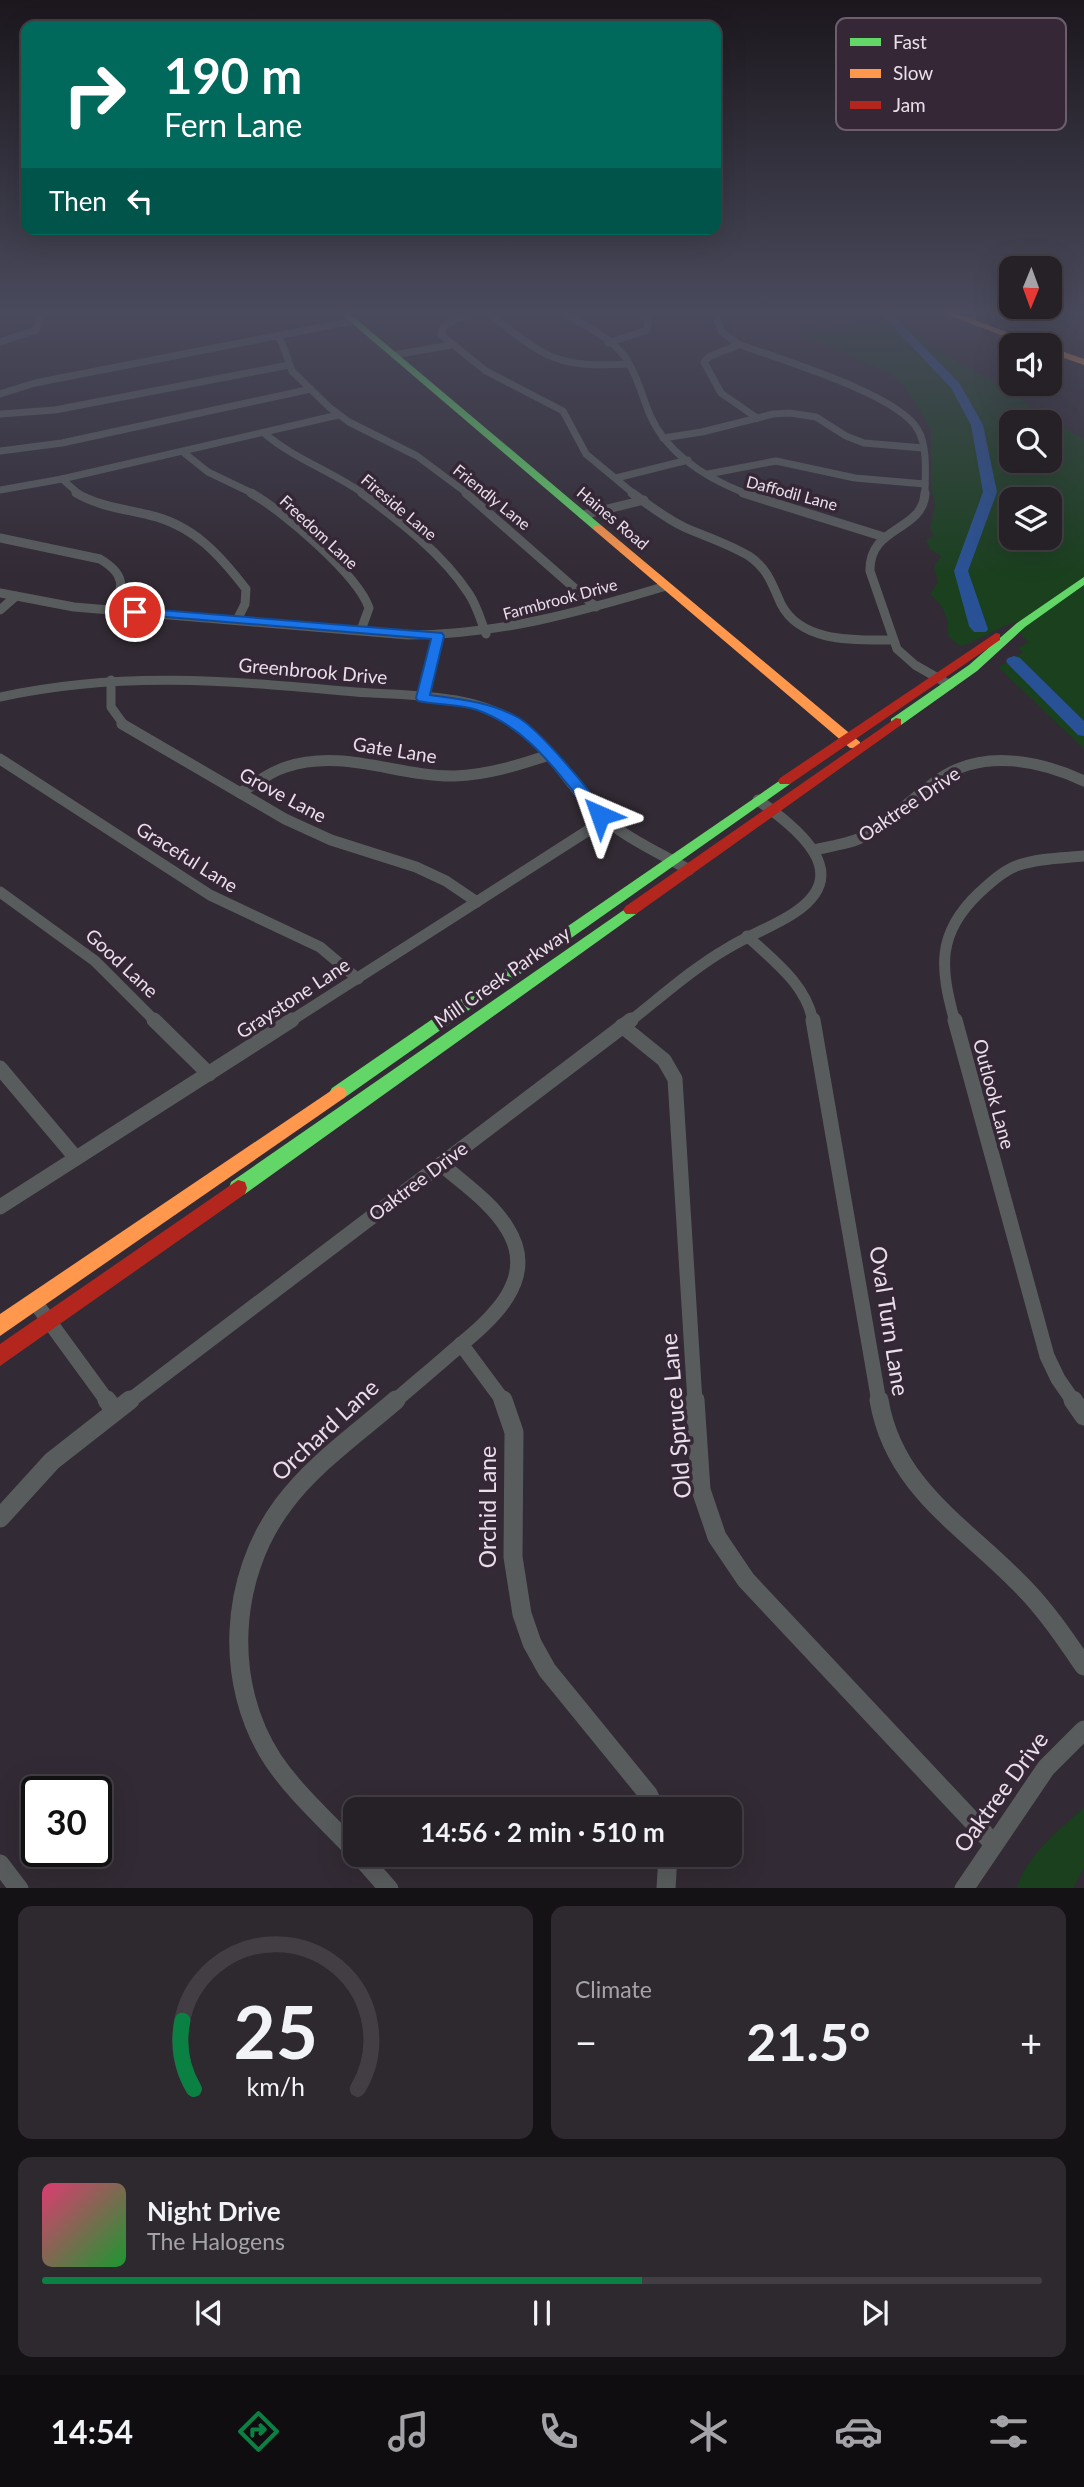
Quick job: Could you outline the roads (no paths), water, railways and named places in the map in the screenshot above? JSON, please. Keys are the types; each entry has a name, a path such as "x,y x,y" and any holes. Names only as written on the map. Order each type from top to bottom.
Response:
{"main road":[{"name":"Haines Road","path":"448,401 853,743"},
{"name":"Mill Creek Parkway","path":"0,1326 758,800 950,685 1021,625 1084,580"},
{"name":"Mill Creek Parkway","path":"0,1356 773,811 935,676 1003,633 1021,625"}],"street":[{"path":"0,414 55,410 101,401"},
{"path":"0,451 42,446 253,401"},
{"name":"Friendly Lane","path":"323,401 338,415 414,454 460,488 544,558 596,607"},
{"path":"543,401 563,411 570,418 585,453 644,500 678,524 743,553 760,564 772,577 786,612 800,624 832,637 892,640"},
{"name":"Daffodil Lane","path":"646,401 663,438 688,460 729,489 747,497 835,519 884,537"},
{"path":"730,401 757,418"},
{"path":"882,401 916,425 923,448 924,503 919,512 873,548 868,561 892,640 904,657 950,685"},
{"path":"663,438 702,432 779,413 805,414 825,421 855,440 923,448"},
{"path":"0,490 62,479 338,415"},
{"name":"Fireside Lane","path":"264,433 283,449 314,463 353,486 425,547 468,594 486,634"},
{"name":"Freedom Lane","path":"183,452 200,468 267,502 326,555 368,603 368,615 361,631"},
{"path":"616,478 688,460"},
{"path":"708,474 776,461 855,478 925,484"},
{"path":"62,479 70,489 84,498 166,519 198,537 246,589 245,604 237,620"},
{"path":"583,515 644,500"},
{"path":"0,538 106,561 122,582 121,594 110,610"},
{"name":"Farmbrook Drive","path":"0,593 60,606 438,636 486,634 533,625 666,586"},
{"path":"0,610 16,596"},
{"path":"422,698 438,636"},
{"name":"Greenbrook Drive","path":"0,697 55,685 111,680 200,679 477,705 499,713 526,729 582,797 606,820 689,870"},
{"name":"Grove Lane","path":"111,680 110,707 118,721 315,834 424,870 477,902"},
{"name":"Gate Lane","path":"240,793 286,766 320,760 345,760 454,776 510,767 549,755"},
{"name":"Graceful Lane","path":"0,760 210,895 320,947 358,979"},
{"name":"Oaktree Drive","path":"0,1518 45,1468 115,1411 724,950 807,904 819,883 821,872 814,850 864,837 941,778 953,770 973,763 1019,761 1048,766 1084,781"},
{"path":"758,800 801,833 814,850"},
{"name":"Graystone Lane","path":"0,1207 606,820"},
{"name":"Outlook Lane","path":"1084,856 1027,863 996,879 963,908 950,927 944,941 942,962 946,989 1047,1356 1058,1379 1084,1416"},
{"name":"Good Lane","path":"0,892 95,961 209,1074"},
{"name":"Oval Turn Lane","path":"747,936 789,975 811,1010 883,1424 896,1456 925,1496 1025,1590 1055,1624 1084,1666"},
{"name":"Old Spruce Lane","path":"622,1026 664,1060 675,1079 701,1490 717,1537 746,1580 993,1843"},
{"path":"0,1068 76,1158"},
{"name":"Orchard Lane","path":"343,1838 285,1774 266,1748 252,1719 238,1656 240,1608 252,1562 265,1534 299,1485 495,1316 505,1303 515,1278 516,1247 504,1220 441,1164"},
{"path":"35,1302 115,1411"},
{"name":"Orchid Lane","path":"461,1345 502,1396 514,1432 513,1557 522,1614 532,1643 547,1670 650,1797"},
{"name":"Oaktree Drive","path":"964,1888 1046,1768 1084,1730"},
{"path":"0,1864 19,1888"},
{"path":"370,1867 389,1888"},
{"path":"666,1888 667,1867"}],"waterway":[{"path":"964,401 977,425 990,492 961,571 980,629"},
{"path":"1014,661 1084,731"}]}
